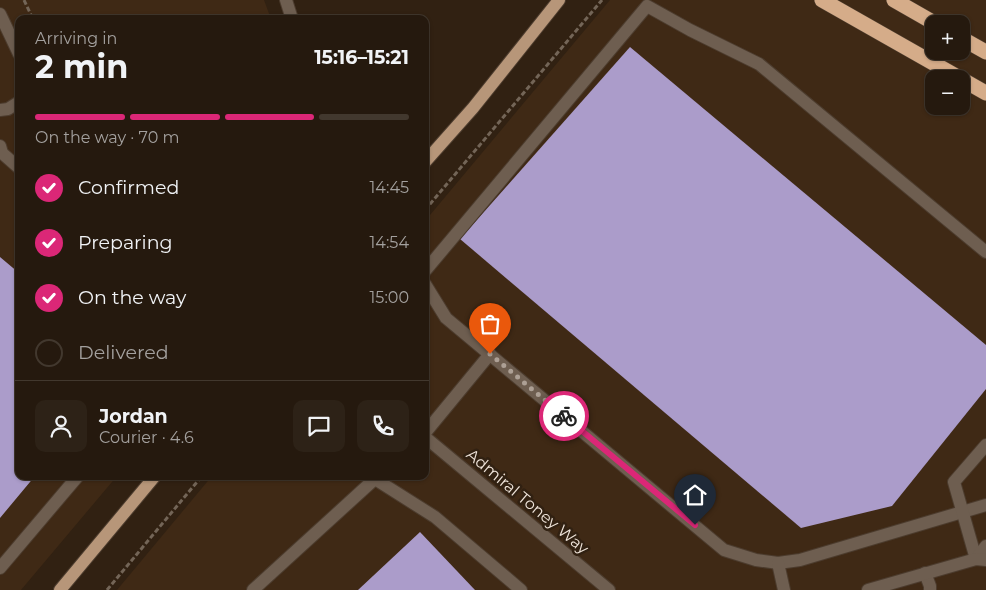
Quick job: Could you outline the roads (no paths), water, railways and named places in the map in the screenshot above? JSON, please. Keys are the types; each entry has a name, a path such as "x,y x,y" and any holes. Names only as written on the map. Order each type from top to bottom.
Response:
{"highway":[{"path":"822,0 986,93"},
{"path":"894,0 925,18"},
{"path":"970,41 986,50"}],"main road":[{"path":"429,157 472,108 558,0"},
{"path":"830,0 986,88"},
{"path":"901,0 927,15"},
{"path":"60,590 152,480"}],"street":[{"path":"286,0 291,15"},
{"path":"429,267 647,6 690,30 759,64 986,252"},
{"path":"0,14 15,46"},
{"path":"0,110 8,110 15,105"},
{"path":"0,146 2,153 15,164"},
{"path":"429,290 446,318 724,550 756,560 778,563 800,560 986,505"},
{"path":"429,428 490,354"},
{"name":"Admiral Toney Way","path":"429,440 609,590"},
{"path":"981,560 954,482 986,445"},
{"path":"0,568 75,480"},
{"path":"253,590 373,480"},
{"path":"380,480 434,517 521,590"},
{"path":"981,560 986,546"},
{"path":"868,590 925,573 981,560"},
{"path":"778,563 784,590"},
{"path":"925,573 930,590"}]}
